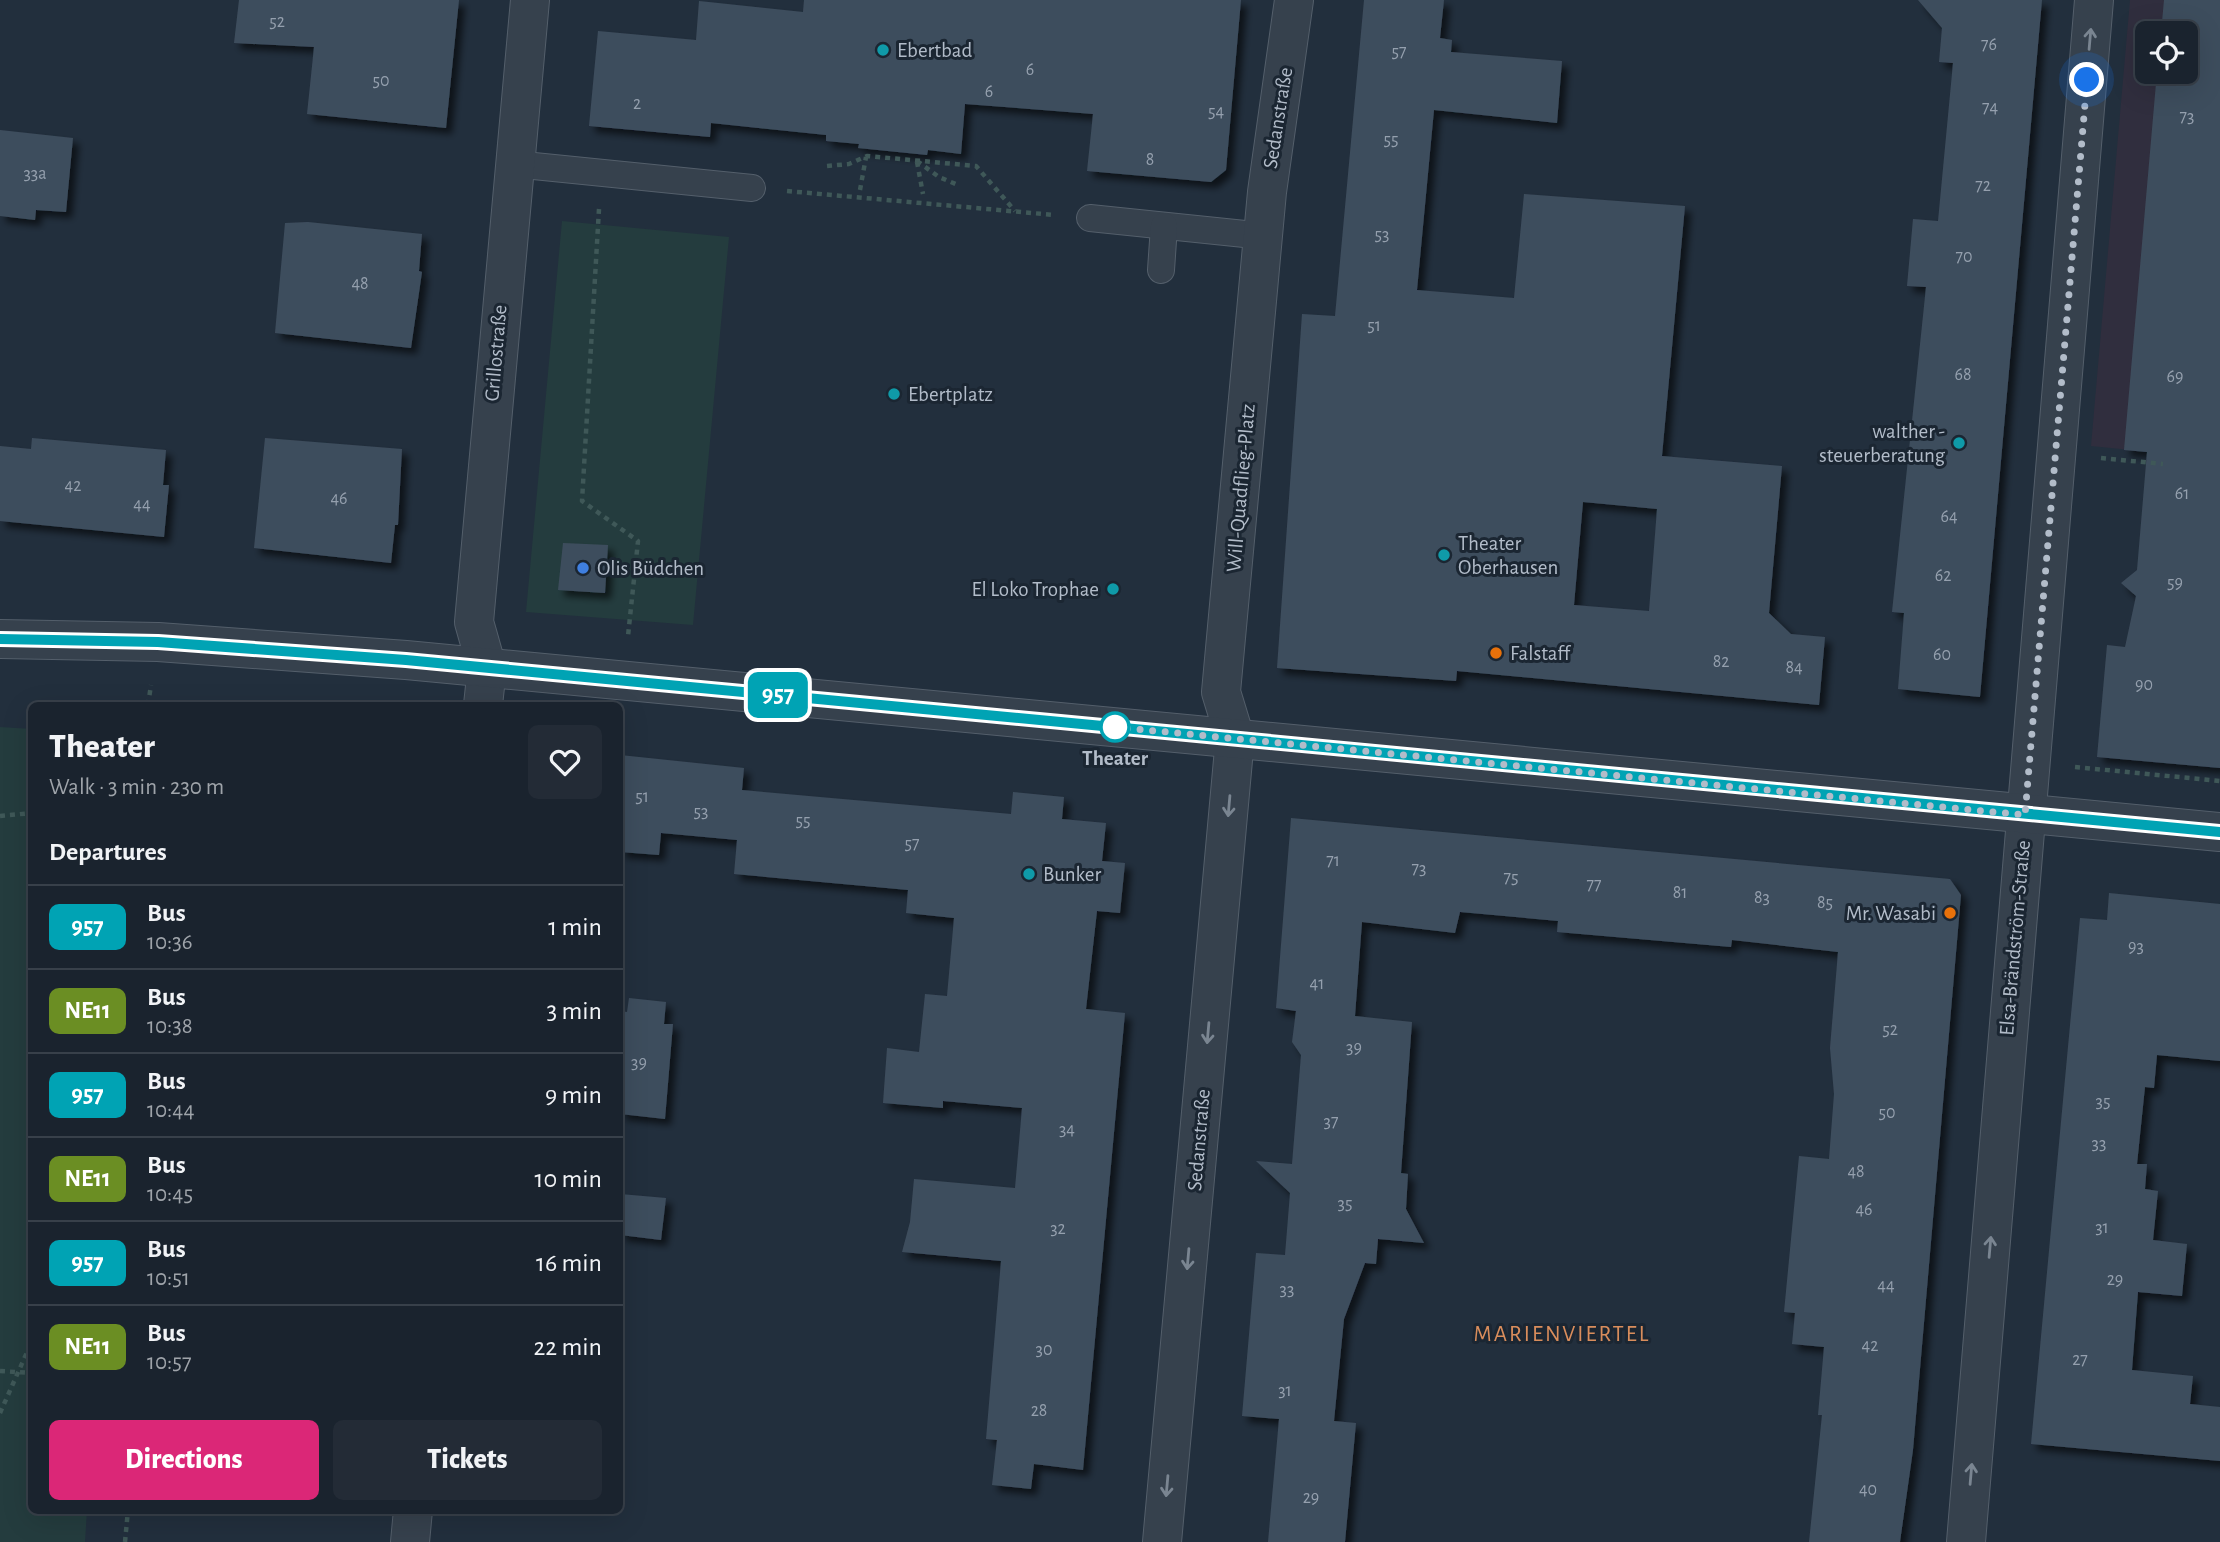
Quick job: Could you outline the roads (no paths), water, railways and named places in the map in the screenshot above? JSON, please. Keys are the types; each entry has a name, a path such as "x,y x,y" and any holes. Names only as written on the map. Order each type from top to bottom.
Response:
{"street":[{"name":"Grillostraße","path":"483,702 487,668 474,622 530,0"},
{"name":"Sedanstraße","path":"1264,236 1294,0"},
{"name":"Elsa-Brändström-Straße","path":"1966,1542 2054,455 2094,0"},
{"name":"Will-Quadflieg-Platz","path":"1235,738 1221,692 1264,236"},
{"path":"0,639 268,649 487,668 2220,832"},
{"name":"Sedanstraße","path":"1162,1542 1235,738"},
{"path":"411,1542 413,1514"}],"lane":[{"path":"514,164 752,188"},
{"path":"1090,218 1264,236"},
{"path":"1161,270 1164,226"}],"place":[{"name":"Ebertbad","path":"883,50"},
{"name":"Ebertplatz","path":"894,394"},
{"name":"walther - steuerberatung","path":"1959,443"},
{"name":"Theater Oberhausen","path":"1444,555"},
{"name":"Olis Büdchen","path":"583,568"},
{"name":"El Loko Trophae","path":"1113,589"},
{"name":"Falstaff","path":"1496,653"},
{"name":"Theater","path":"1115,727"},
{"name":"Bunker","path":"1029,874"},
{"name":"Mr. Wasabi","path":"1950,913"}],"district":[{"name":"MARIENVIERTEL","path":"1562,1334"}]}
